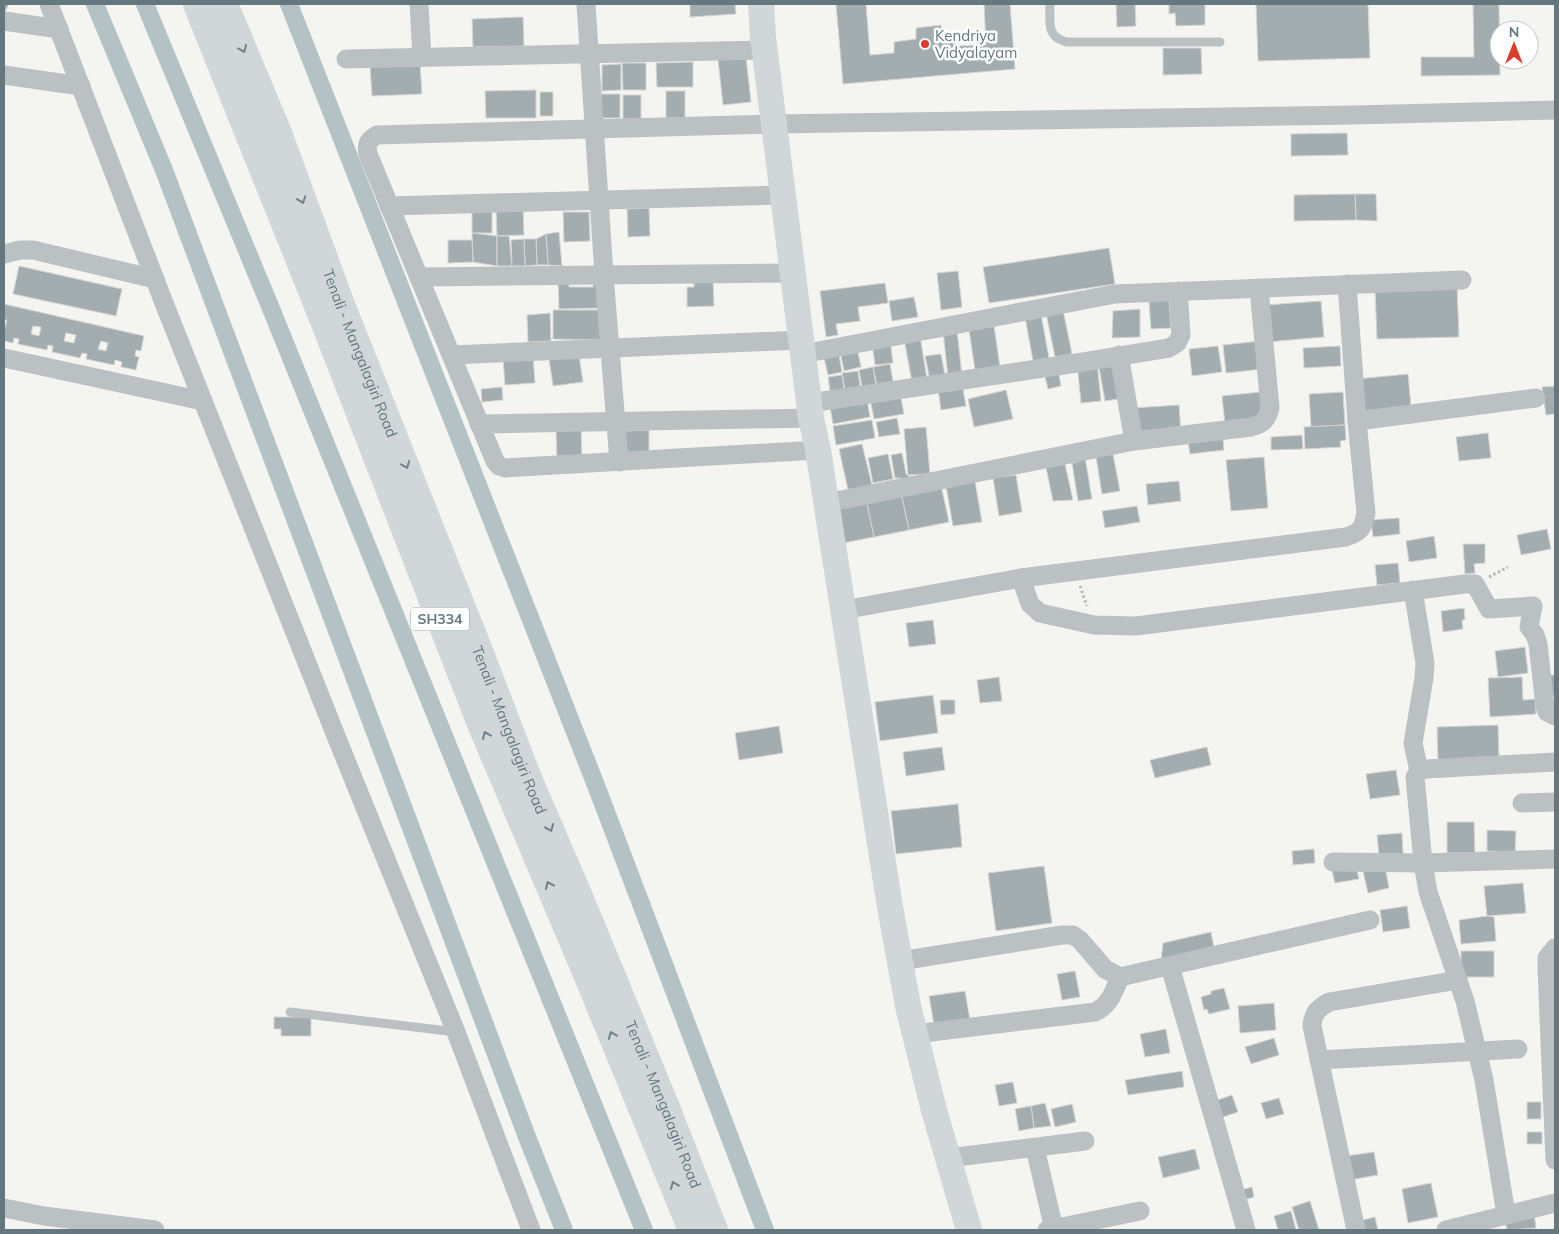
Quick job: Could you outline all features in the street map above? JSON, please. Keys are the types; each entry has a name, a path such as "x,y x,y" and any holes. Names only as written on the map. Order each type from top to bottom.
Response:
{"main road":[{"name":"SH334","path":"197,4 481,724 587,974 692,1230"},
{"name":"Tenali - Mangalagiri Road","path":"224,4 278,133 343,310 527,776 665,1105 714,1230"},
{"path":"761,4 765,50 810,410 818,450 890,907 915,1034 969,1230"}],"street":[{"path":"49,4 155,279 456,1032 530,1230"},
{"path":"419,4 422,56"},
{"path":"586,4 604,275 619,462"},
{"path":"4,21 59,30"},
{"path":"346,59 765,50"},
{"path":"4,75 81,86"},
{"path":"818,450 505,468 499,466 495,461 389,206 366,146 369,139 377,135 595,128 1555,110"},
{"path":"389,206 783,195"},
{"path":"4,254 20,250 33,250 155,279"},
{"path":"418,277 793,273"},
{"path":"451,355 610,348 802,347 1115,294 1462,280"},
{"path":"843,610 1021,578 1346,537 1358,533 1364,524 1366,513 1347,284"},
{"path":"826,503 1134,441 1261,425 1268,417 1270,408 1259,288"},
{"path":"480,424 616,421 810,410 1119,355 1169,348 1177,343 1181,335 1178,291"},
{"path":"1119,355 1134,441"},
{"path":"4,358 204,401"},
{"path":"1357,421 1536,398"},
{"path":"1021,578 1030,604 1040,613 1094,625 1146,625 1413,590 1475,584 1489,609 1533,606 1529,627 1535,635 1538,644 1545,706 1547,712 1555,716"},
{"path":"1413,590 1425,663 1413,743 1419,771"},
{"path":"1499,1221 1486,1089 1465,1001 1428,892 1423,864 1415,777 1419,771 1426,769 1555,762"},
{"path":"1522,803 1555,802"},
{"path":"1333,862 1423,864 1555,859"},
{"path":"900,961 1062,935 1073,935 1080,940 1105,969 1120,977 1370,920"},
{"path":"1555,948 1548,958 1547,969 1555,1160"},
{"path":"1170,966 1246,1230"},
{"path":"915,1034 1095,1012 1103,1008 1110,1000 1120,977"},
{"path":"1356,1230 1312,1026 1313,1015 1328,1002 1458,980"},
{"path":"1320,1060 1518,1049"},
{"path":"948,1158 1085,1141"},
{"path":"1035,1148 1051,1230 1140,1211"},
{"path":"1446,1230 1499,1221 1555,1203"},
{"path":"4,1208 44,1216 155,1230"}],"lane":[{"path":"1050,4 1050,28 1058,40 1067,42 1220,42"},
{"path":"290,1012 456,1032"}],"path":[{"path":"1075,572 1094,625"}],"building":[{"path":"4,4 9,4 4,14"},
{"path":"690,4 735,4 736,14 690,17"},
{"name":"Kendriya Vidyalayam","path":"836,4 866,4 870,55 894,53 894,42 916,39 916,28 941,25 942,37 956,35 957,46 986,45 984,4 1010,4 1015,69 843,84"},
{"path":"1116,4 1135,4 1136,26 1117,27"},
{"path":"1169,4 1205,4 1205,25 1176,26 1175,13 1169,14"},
{"path":"1256,4 1368,4 1370,58 1258,61"},
{"path":"1473,4 1499,4 1499,20 1489,20 1489,70 1500,70 1500,75 1421,76 1421,57 1474,57"},
{"path":"523,17 524,46 473,47 472,19"},
{"path":"1163,48 1201,48 1202,74 1163,75"},
{"path":"746,57 751,102 723,105 718,59"},
{"path":"693,62 693,87 657,87 656,63"},
{"path":"622,63 646,63 646,90 623,90"},
{"path":"420,64 422,94 372,96 370,66"},
{"path":"621,64 621,90 602,91 602,65"},
{"path":"536,90 536,118 486,118 485,91"},
{"path":"666,91 685,91 685,118 666,118"},
{"path":"540,92 553,92 553,116 540,116"},
{"path":"601,94 620,94 620,118 601,118"},
{"path":"623,95 641,95 641,119 623,119"},
{"path":"1347,133 1348,155 1291,156 1291,134"},
{"path":"1355,194 1376,194 1377,221 1356,220"},
{"path":"1355,194 1356,220 1294,221 1294,195"},
{"path":"523,206 524,235 497,236 496,207"},
{"path":"649,208 650,236 628,237 627,209"},
{"path":"472,209 492,209 492,233 472,233"},
{"path":"563,212 589,212 590,241 564,242"},
{"path":"559,232 562,266 548,265 546,234"},
{"path":"472,233 497,236 497,266 473,262"},
{"path":"546,234 548,265 537,265 536,239"},
{"path":"497,236 509,236 512,266 497,266"},
{"path":"524,239 536,239 537,265 525,266"},
{"path":"524,239 525,266 512,266 511,240"},
{"path":"448,240 472,240 473,262 448,263"},
{"path":"1109,248 1115,284 989,303 983,267"},
{"path":"19,266 122,289 116,316 13,294"},
{"path":"958,271 962,307 941,310 937,273"},
{"path":"713,279 714,306 687,307 687,287 694,287 694,280"},
{"path":"558,281 569,281 569,287 593,287 594,281 599,281 600,308 559,309"},
{"path":"885,283 888,303 858,307 860,321 836,324 838,335 826,337 820,291"},
{"path":"1457,286 1459,337 1377,339 1375,289"},
{"path":"914,297 918,317 892,321 889,301"},
{"path":"1169,300 1171,328 1151,329 1149,302"},
{"path":"1321,301 1324,337 1268,342 1265,305"},
{"path":"4,304 144,336 141,351 136,350 135,356 139,357 136,370 121,367 122,362 115,360 114,365 86,359 87,354 82,353 80,358 52,352 53,346 48,345 47,350 18,344 19,339 14,338 13,343 4,341 4,326 7,320 4,320","holes":["33,326 41,327 39,336 31,334","66,333 76,335 74,343 64,341","101,341 108,343 106,351 98,349"]},
{"path":"1140,309 1140,337 1112,338 1113,311"},
{"path":"553,310 604,310 604,340 553,339"},
{"path":"1063,310 1072,354 1055,357 1046,313"},
{"path":"550,313 551,341 528,342 527,315"},
{"path":"1041,314 1049,358 1033,361 1025,317"},
{"path":"994,326 1000,367 975,370 969,330"},
{"path":"957,330 962,376 948,377 943,331"},
{"path":"920,336 927,379 912,382 904,339"},
{"path":"890,340 893,363 875,365 872,343"},
{"path":"1260,341 1263,369 1226,373 1223,345"},
{"path":"1218,346 1222,372 1192,376 1189,349"},
{"path":"1340,346 1341,366 1304,368 1303,348"},
{"path":"857,348 861,367 844,371 840,351"},
{"path":"838,350 842,372 828,375 823,353"},
{"path":"941,354 945,376 930,380 925,356"},
{"path":"579,355 583,382 553,386 549,359"},
{"path":"533,356 535,383 505,385 503,358"},
{"path":"1117,359 1124,398 1105,401 1098,362"},
{"path":"1097,361 1101,401 1081,403 1077,363"},
{"path":"890,364 894,387 878,390 873,367"},
{"path":"873,367 877,391 863,393 859,370"},
{"path":"1058,370 1061,386 1048,389 1044,373"},
{"path":"858,371 861,393 846,396 842,373"},
{"path":"1408,374 1411,407 1359,412 1356,379"},
{"path":"842,375 845,396 831,397 828,377"},
{"path":"962,384 966,406 941,410 938,388"},
{"path":"1555,386 1555,414 1546,415 1542,387"},
{"path":"502,387 503,400 482,402 481,389"},
{"path":"1006,390 1013,419 974,427 968,399"},
{"path":"1260,392 1263,420 1225,424 1222,396"},
{"path":"1343,392 1345,425 1311,427 1309,394"},
{"path":"900,393 904,414 874,419 870,398"},
{"path":"867,400 870,417 833,424 830,406"},
{"path":"1179,405 1181,434 1135,438 1132,408"},
{"path":"897,418 900,434 879,437 876,422"},
{"path":"872,420 875,438 836,445 833,426"},
{"path":"1345,425 1346,440 1340,441 1341,447 1305,449 1304,427"},
{"path":"926,427 930,474 908,475 904,429"},
{"path":"581,430 582,458 557,459 556,431"},
{"path":"649,430 649,456 624,456 623,431"},
{"path":"1488,433 1491,458 1459,461 1456,437"},
{"path":"1302,435 1303,449 1271,450 1271,437"},
{"path":"1223,438 1224,450 1190,454 1188,442"},
{"path":"862,444 872,485 848,490 839,449"},
{"path":"902,453 906,474 912,479 895,478 891,455"},
{"path":"888,454 893,479 873,483 868,458"},
{"path":"1113,454 1120,491 1102,494 1096,457"},
{"path":"1085,457 1092,499 1078,501 1072,463 1078,462"},
{"path":"1264,457 1268,508 1231,511 1226,460"},
{"path":"1065,464 1073,500 1053,501 1046,467"},
{"path":"1016,475 1022,512 999,516 993,478"},
{"path":"975,481 982,522 953,526 946,486"},
{"path":"1179,481 1181,501 1148,505 1146,484"},
{"path":"941,485 949,522 909,530 901,493"},
{"path":"901,493 909,530 874,537 866,500"},
{"path":"866,500 874,537 843,543 836,505"},
{"path":"1137,506 1140,522 1105,528 1102,511"},
{"path":"1399,518 1400,534 1373,537 1371,520"},
{"path":"1547,529 1551,549 1521,555 1517,535"},
{"path":"1434,536 1437,558 1409,562 1406,541"},
{"path":"1463,544 1485,544 1485,563 1474,564 1475,573 1465,574"},
{"path":"1398,563 1400,583 1377,585 1375,565"},
{"path":"1464,608 1465,620 1462,620 1463,629 1443,632 1441,611"},
{"path":"933,620 936,644 909,647 906,623"},
{"path":"1525,647 1528,673 1498,677 1495,651"},
{"path":"1550,675 1555,675 1555,696 1550,696"},
{"path":"999,677 1002,701 980,703 977,680"},
{"path":"1522,677 1523,700 1535,699 1536,714 1490,717 1488,678"},
{"path":"933,695 938,733 880,741 875,702"},
{"path":"940,700 955,700 955,714 941,715"},
{"path":"1498,725 1499,759 1438,761 1437,727"},
{"path":"779,726 783,753 739,760 735,733"},
{"path":"942,747 945,770 906,776 903,752"},
{"path":"1207,747 1211,765 1155,778 1150,760"},
{"path":"1396,770 1400,795 1370,799 1366,774"},
{"path":"958,804 962,847 896,854 891,811"},
{"path":"1447,822 1474,822 1475,853 1447,853"},
{"path":"1487,830 1516,831 1515,852 1487,851"},
{"path":"1402,833 1403,854 1379,856 1377,835"},
{"path":"1314,849 1315,863 1293,865 1292,851"},
{"path":"1044,866 1052,923 996,931 988,873"},
{"path":"1385,866 1389,888 1368,893 1363,871"},
{"path":"1356,867 1359,879 1335,883 1332,871"},
{"path":"1523,883 1526,913 1487,916 1484,886"},
{"path":"1407,906 1410,928 1383,932 1380,910"},
{"path":"1487,916 1494,917 1496,941 1461,944 1459,920"},
{"path":"1211,932 1214,948 1161,960 1163,943"},
{"path":"1461,951 1494,951 1494,977 1461,977"},
{"path":"1075,971 1080,997 1062,1000 1057,974"},
{"path":"1224,988 1230,1009 1209,1014 1207,1009 1204,1010 1201,997 1211,994 1211,991"},
{"path":"965,991 970,1020 934,1025 929,996"},
{"path":"1274,1003 1276,1030 1240,1033 1238,1006"},
{"path":"274,1017 311,1017 311,1036 281,1036 281,1029 274,1029"},
{"path":"1166,1029 1170,1053 1145,1057 1140,1034"},
{"path":"1274,1038 1279,1055 1251,1064 1245,1047"},
{"path":"1182,1071 1184,1087 1128,1095 1125,1080"},
{"path":"1013,1082 1017,1103 999,1106 995,1085"},
{"path":"1232,1095 1238,1112 1220,1118 1215,1101"},
{"path":"1279,1098 1284,1114 1266,1119 1261,1103"},
{"path":"1527,1102 1541,1102 1541,1119 1527,1119"},
{"path":"1045,1103 1051,1126 1034,1128 1031,1106"},
{"path":"1072,1104 1076,1122 1055,1127 1051,1109"},
{"path":"1031,1106 1034,1128 1019,1131 1015,1109"},
{"path":"1527,1132 1542,1132 1542,1144 1527,1144"},
{"path":"1195,1149 1200,1169 1163,1178 1158,1157"},
{"path":"1374,1152 1378,1175 1350,1180 1346,1156"},
{"path":"1431,1183 1438,1217 1408,1223 1402,1189"},
{"path":"1252,1187 1254,1197 1237,1202 1234,1192"},
{"path":"1310,1201 1319,1230 1299,1230 1292,1207"},
{"path":"1291,1211 1296,1230 1278,1230 1274,1216"},
{"path":"1534,1213 1536,1228 1507,1230 1504,1218"},
{"path":"1375,1217 1378,1230 1357,1230 1355,1222"}],"waterway":[{"path":"95,4 164,170 527,1137 564,1230"},
{"path":"145,4 274,316 644,1230"},
{"path":"289,4 597,788 765,1230"}],"place":[{"name":"Kendriya Vidyalayam","path":"925,44"}]}
